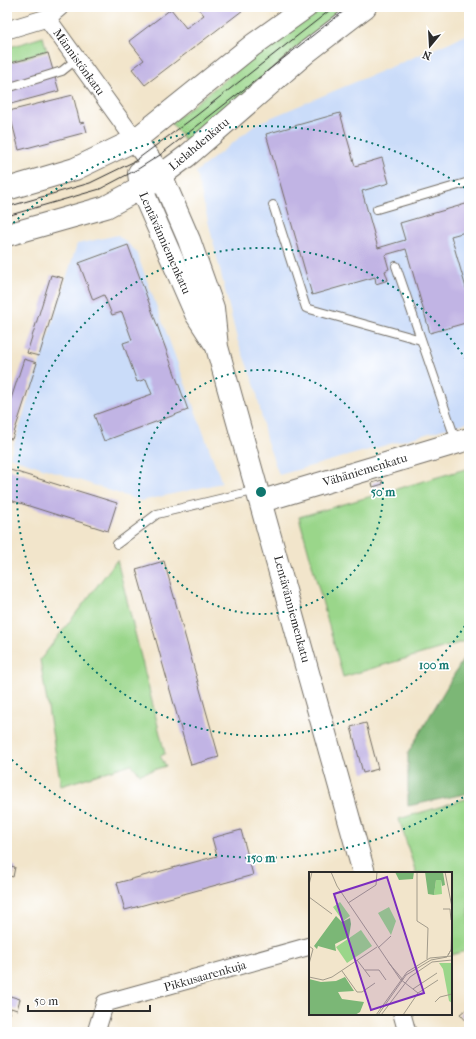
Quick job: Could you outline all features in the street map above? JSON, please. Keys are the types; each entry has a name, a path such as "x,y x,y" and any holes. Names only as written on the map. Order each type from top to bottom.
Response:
{"street":[{"path":"47,18 60,7"},
{"path":"7,189 75,169 135,140 253,45 306,7"},
{"name":"Lielahdenkatu","path":"7,235 88,213 115,203 141,188 187,156 308,51 365,7"},
{"name":"Männistönkatu","path":"7,30 47,18 135,140"},
{"name":"Lentävänniemenkatu","path":"135,140 161,175 189,240 213,308 217,346 260,495 364,872"},
{"name":"Lentävänniemenkatu","path":"135,140 141,188 196,314 217,346"},
{"name":"Vähäniemenkatu","path":"260,495 463,441"},
{"name":"Pikkusaarenkuja","path":"96,1032 105,1003 309,946"},
{"path":"402,1015 407,1032"}],"lane":[{"path":"7,88 62,71 77,59"},
{"path":"377,209 469,182"},
{"path":"273,205 306,308 421,340"},
{"path":"396,266 421,340 463,441"},
{"path":"116,544 157,514 260,495"}],"shaded area":[{"path":"469,34 469,422 279,475 266,439 256,389 237,339 196,172 258,123"},
{"path":"118,235 136,251 222,483 141,501 10,457 77,244"}],"green space":[{"path":"316,7 356,7 189,145 171,123"},
{"path":"43,37 47,51 7,63 7,48"},
{"path":"469,468 469,640 343,677 299,517"},
{"path":"117,560 165,754 160,756 166,766 140,774 131,764 61,786 40,660"},
{"path":"469,655 469,793 408,806 408,753 465,656"},
{"path":"469,798 469,950 452,955 452,872 416,872 399,819"}],"building":[{"path":"197,7 247,7 145,85 132,69 144,60 129,41 171,9 186,28 204,15"},
{"path":"48,53 59,91 7,105 7,64"},
{"path":"73,95 80,123 84,122 87,132 19,150 9,111"},
{"path":"340,113 355,166 382,158 389,183 362,191 378,248 405,240 400,223 469,203 469,231 451,236 468,295 469,294 469,322 430,333 406,249 385,255 389,269 385,271 388,280 376,284 375,277 312,295 266,134"},
{"path":"128,245 188,410 104,441 94,415 152,394 146,379 137,382 123,343 132,340 122,312 112,315 104,295 93,300 79,263"},
{"path":"51,275 63,278 39,356 27,353"},
{"path":"24,359 37,363 12,439 7,438 7,411"},
{"path":"7,469 117,503 108,531 7,499"},
{"path":"382,480 383,484 373,487 372,483"},
{"path":"164,561 219,757 191,765 136,569"},
{"path":"366,723 378,769 363,773 351,727"},
{"path":"241,830 253,875 125,910 117,883 217,856 212,838"},
{"path":"7,865 15,867 13,877 7,875"},
{"path":"7,995 20,999 17,1010 11,1008 7,1019"},
{"path":"469,1007 469,1024 460,1014"}],"tram line":[{"path":"7,207 90,183 135,161 197,115 334,7"},
{"path":"7,216 100,189 138,169 160,155 349,7"}]}
